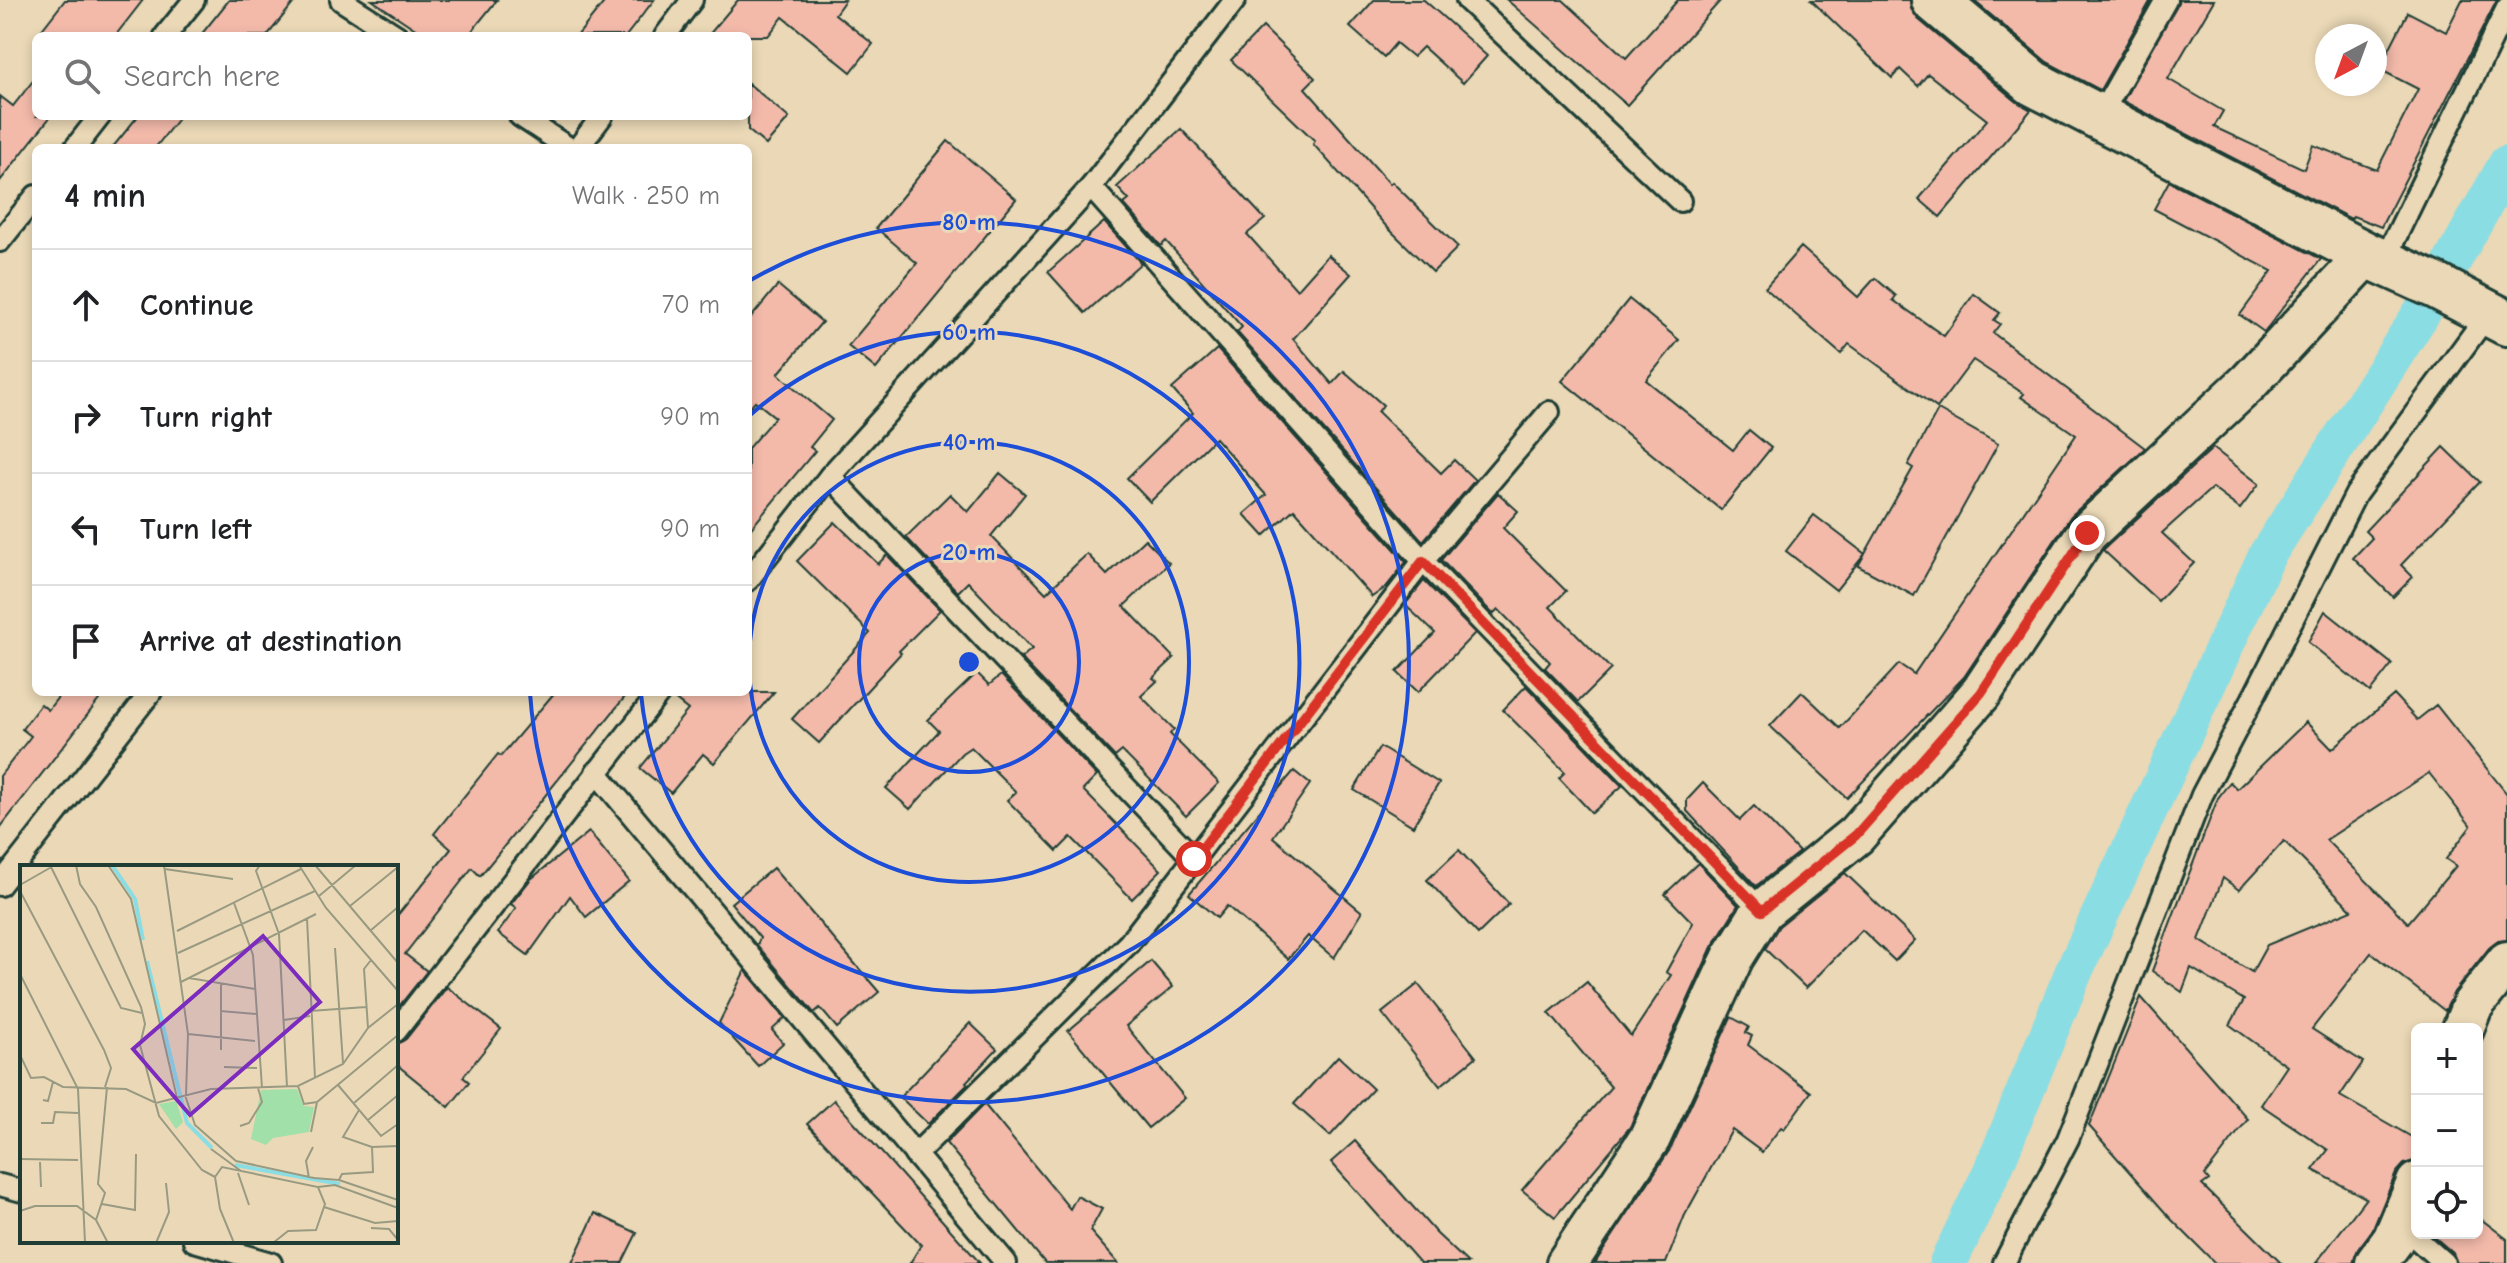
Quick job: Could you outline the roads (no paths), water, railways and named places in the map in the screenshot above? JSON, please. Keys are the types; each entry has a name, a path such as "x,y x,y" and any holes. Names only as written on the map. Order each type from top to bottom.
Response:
{"street":[{"path":"1934,0 2033,83 2375,259 2498,318"},
{"path":"1567,1263 1650,1138 1733,957 1762,911 1856,835 1981,693 2087,533 2375,259"},
{"path":"2465,1023 2472,1006 2507,962"},
{"path":"2376,1263 2393,1240 2411,1197"}],"lane":[{"path":"168,32 194,0"},
{"path":"341,0 391,32"},
{"path":"668,32 692,0"},
{"path":"752,575 830,476 1091,187 1235,0"},
{"path":"1467,0 1680,201"},
{"path":"2099,118 2166,0"},
{"path":"2375,259 2507,8"},
{"path":"78,144 97,120"},
{"path":"526,120 563,144"},
{"path":"581,144 599,120"},
{"path":"1091,187 1423,561 1762,911"},
{"path":"0,241 32,201"},
{"path":"2004,1263 2068,1139 2202,795 2356,494 2498,318"},
{"path":"915,1155 1129,943 1423,561 1549,412"},
{"path":"830,476 1194,859"},
{"path":"0,885 148,696"},
{"path":"398,1028 657,696"},
{"path":"596,772 1006,1263"},
{"path":"0,1185 20,1190"},
{"path":"2400,1224 2444,1263"},
{"path":"202,1243 262,1257"}],"waterway":[{"path":"1948,1263 1995,1165 2074,971 2267,555 2438,287 2507,164"}]}
